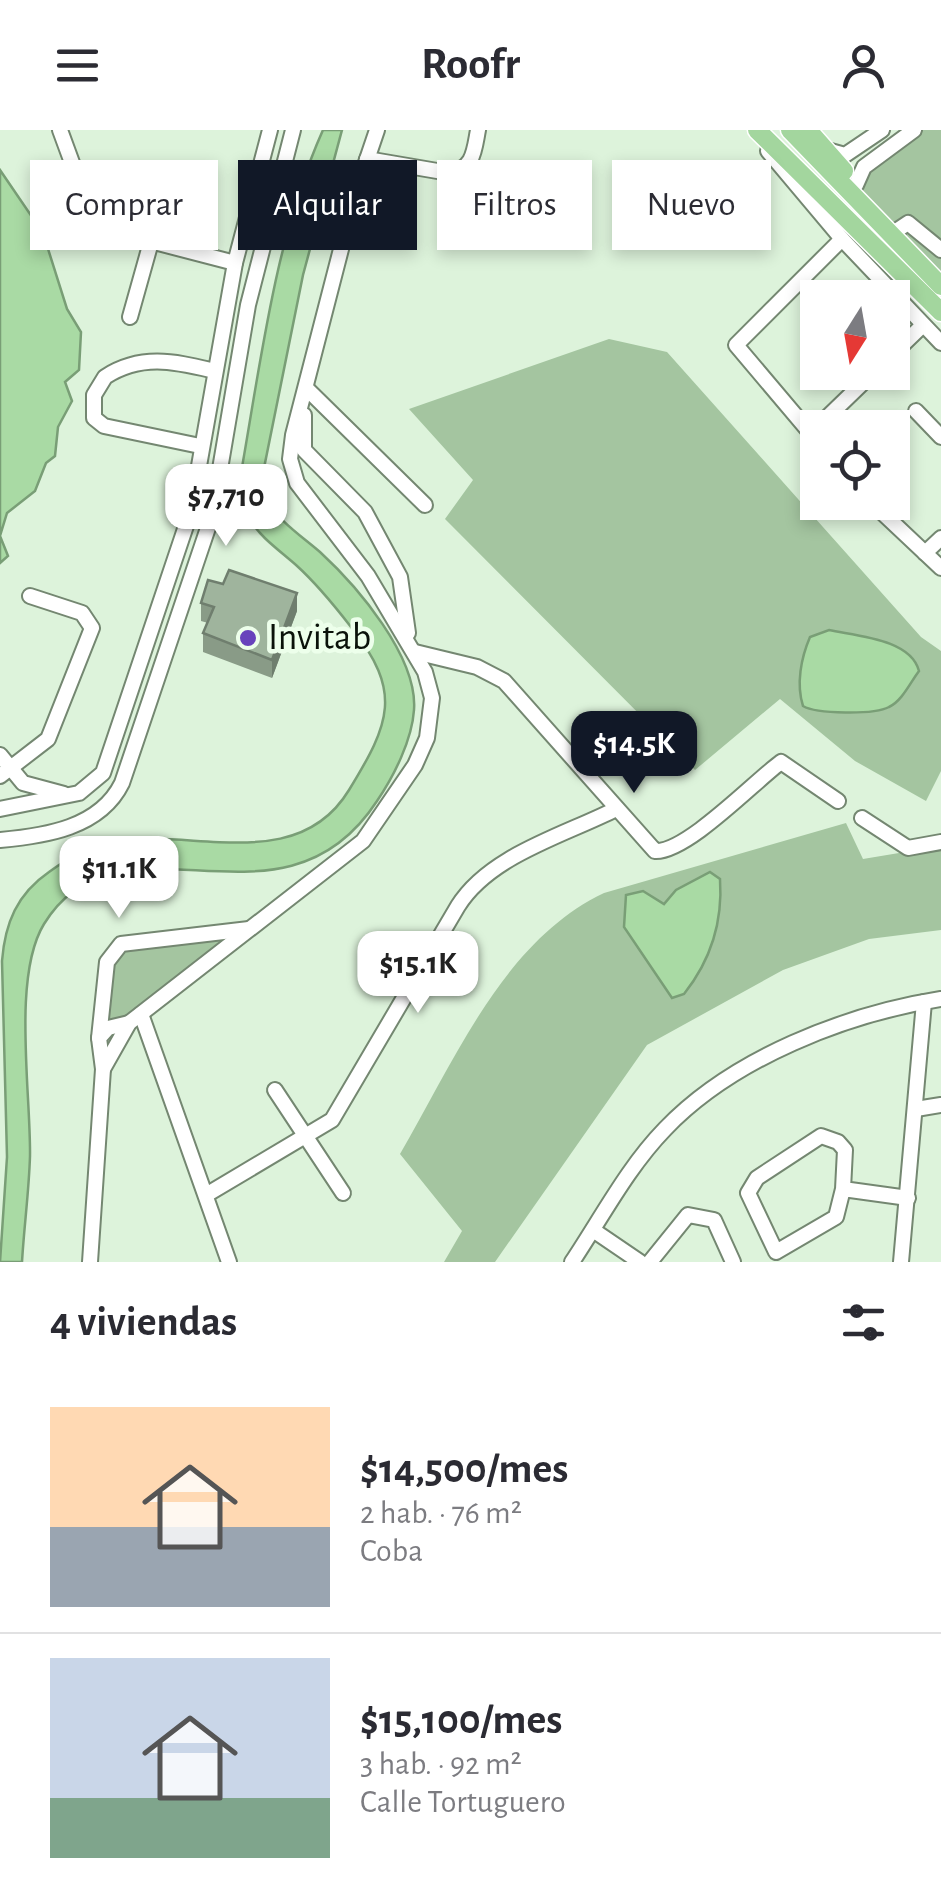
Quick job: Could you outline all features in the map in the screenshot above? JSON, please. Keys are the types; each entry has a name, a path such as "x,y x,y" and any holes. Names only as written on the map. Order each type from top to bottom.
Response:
{"main road":[{"path":"754,130 850,197 941,286"},
{"path":"790,130 850,197 941,312"},
{"path":"808,130 824,148 850,197"}],"street":[{"path":"60,130 71,160"},
{"path":"1,809 69,796 94,784 103,773 191,511 235,263 270,130"},
{"path":"0,840 58,831 108,804 122,783 212,516 248,305 293,130"},
{"path":"377,130 291,443 294,476 415,652 496,675 616,809 660,852 696,830 780,762 838,801"},
{"path":"366,159 449,174 462,171 472,161 478,130"},
{"path":"754,130 842,239 941,343"},
{"path":"824,148 844,155 882,130"},
{"path":"850,197 861,170 914,130"},
{"path":"890,235 908,223 941,250"},
{"path":"800,421 736,343 842,239"},
{"path":"130,317 148,250"},
{"path":"182,250 235,263"},
{"path":"910,338 924,325"},
{"path":"200,446 104,426 94,418 92,405 105,377 134,364 162,359 215,370"},
{"path":"306,389 425,504"},
{"path":"99,1038 108,1028 135,1019 363,841 415,766 432,710 429,683 404,617 400,577 362,508 304,450 306,389"},
{"path":"839,410 858,390"},
{"path":"916,411 941,437"},
{"path":"191,511 212,516"},
{"path":"889,520 941,568"},
{"path":"925,553 941,538"},
{"path":"360,567 385,551"},
{"path":"10,774 48,739 92,628 86,615 30,596"},
{"path":"138,662 161,670"},
{"path":"0,756 20,788 16,800 1,809"},
{"path":"10,774 27,785 69,796"},
{"path":"206,1195 306,1138 336,1113 470,890 500,865 616,809"},
{"path":"862,818 908,848 941,842"},
{"path":"90,1262 104,1069 99,1038 108,958 121,944 250,930"},
{"path":"572,1262 646,1151 690,1107 789,1042 941,999"},
{"path":"901,1262 924,1002"},
{"path":"104,1069 135,1019"},
{"path":"135,1019 229,1262"},
{"path":"275,1090 343,1193"},
{"path":"916,1109 941,1106"},
{"path":"821,1136 838,1142 845,1150 843,1190 836,1217 776,1252 748,1193 757,1178 821,1136"},
{"path":"843,1190 908,1198"},
{"path":"650,1262 680,1220 693,1215 714,1220 734,1262"},
{"path":"593,1230 640,1262"}],"shaded area":[{"path":"323,130 342,130 334,160 311,160"},
{"path":"914,130 941,130 941,272 881,216 856,185 859,173"},
{"path":"0,170 30,214 30,250 48,250 67,309 81,332 79,370 65,382 72,401 58,427 55,456 46,463 35,491 7,513 0,536"},
{"path":"283,250 310,250 264,468 264,487 276,513 351,584 396,646 413,689 410,733 396,769 377,801 338,843 295,865 250,872 158,869 115,873 76,889 44,924 28,973 25,1036 30,1156 22,1262 0,1262 7,1157 2,961 6,934 21,900 57,866 107,843 147,839 243,842 274,840 302,832 328,816 349,790 381,726 384,689 368,650 318,587 263,536 244,505 241,473"},
{"path":"609,339 667,352 800,501 800,520 817,520 921,637 941,651 941,771 926,801 855,761 780,699 695,770 445,519 473,480 409,409"},
{"path":"0,536 8,556 0,563"},
{"path":"829,630 894,646 914,660 919,671 898,701 882,710 859,712 803,706 800,680 807,645 810,637"},
{"path":"846,823 863,859 941,846 941,930 869,939 783,970 647,1045 495,1262 444,1262 462,1231 400,1154 484,1007 537,941 568,914 604,893"},
{"path":"710,872 720,879 713,940 684,994 672,998 624,927 626,895 643,891 664,904 676,890"},
{"path":"249,929 129,1023 108,1028 104,986 114,950"}],"building":[{"name":"Invitab","path":"229,570 297,593 272,660 203,633 214,607 201,603 208,580 223,584"}],"place":[{"name":"Invitab","path":"248,638"}]}
